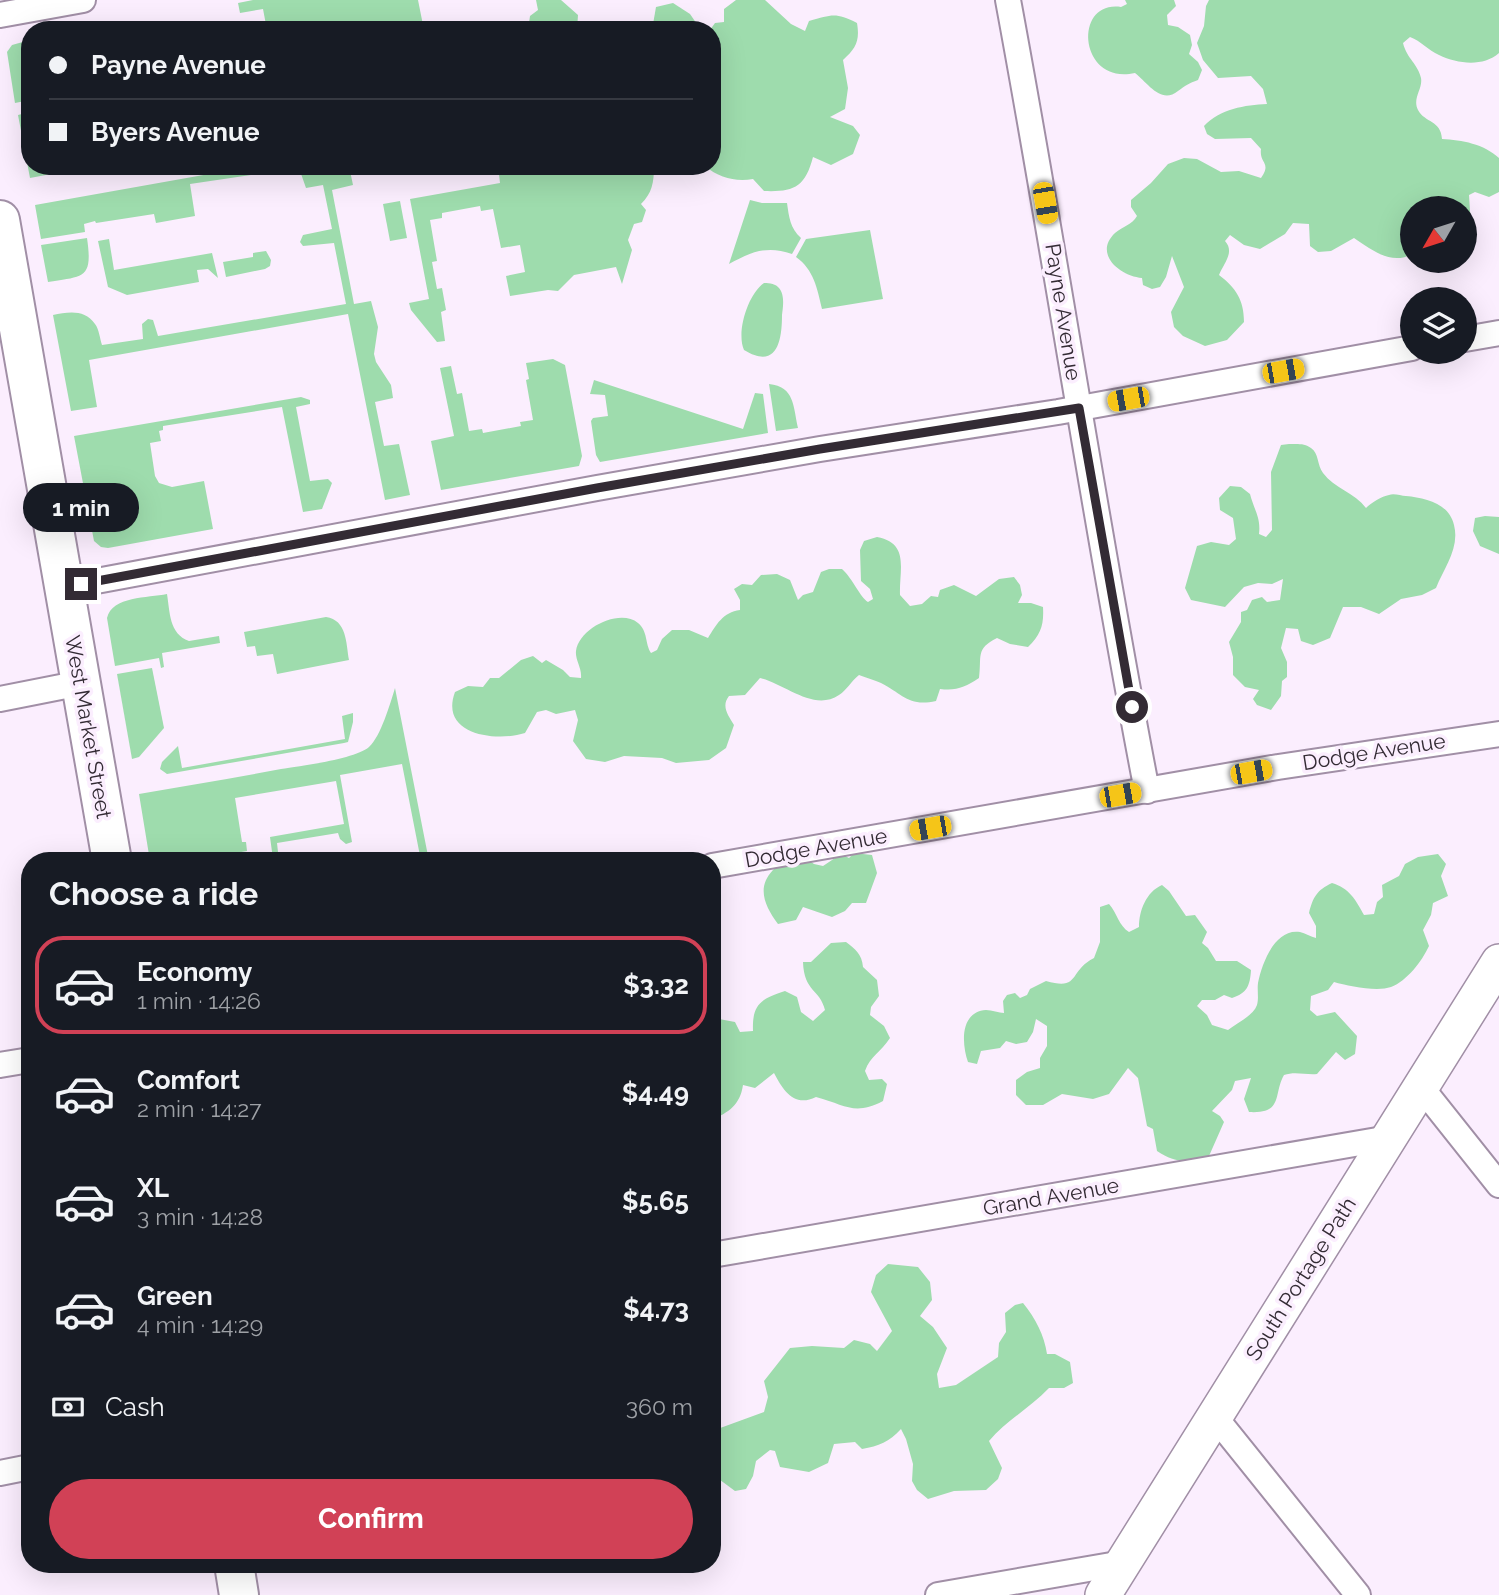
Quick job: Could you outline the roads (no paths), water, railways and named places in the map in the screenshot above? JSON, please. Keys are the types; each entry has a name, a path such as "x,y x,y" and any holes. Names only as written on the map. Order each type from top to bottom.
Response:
{"main road":[{"name":"West Market Street","path":"0,220 9,321 64,587 109,852"},
{"name":"South Portage Path","path":"1103,1595 1499,962"},
{"path":"235,1573 239,1595"}],"street":[{"path":"0,15 83,0"},
{"name":"Payne Avenue","path":"1008,0 1147,790"},
{"path":"1477,337 1499,332"},
{"path":"64,587 636,481 1079,408 1400,350"},
{"path":"0,699 81,684"},
{"name":"Dodge Avenue","path":"721,864 1147,790 1447,740 1499,734"},
{"path":"0,1065 21,1062"},
{"path":"1421,1087 1499,1185"},
{"name":"Grand Avenue","path":"721,1253 1389,1138"},
{"path":"1215,1417 1358,1595"},
{"path":"0,1473 21,1469"},
{"path":"938,1595 1123,1563"}]}
